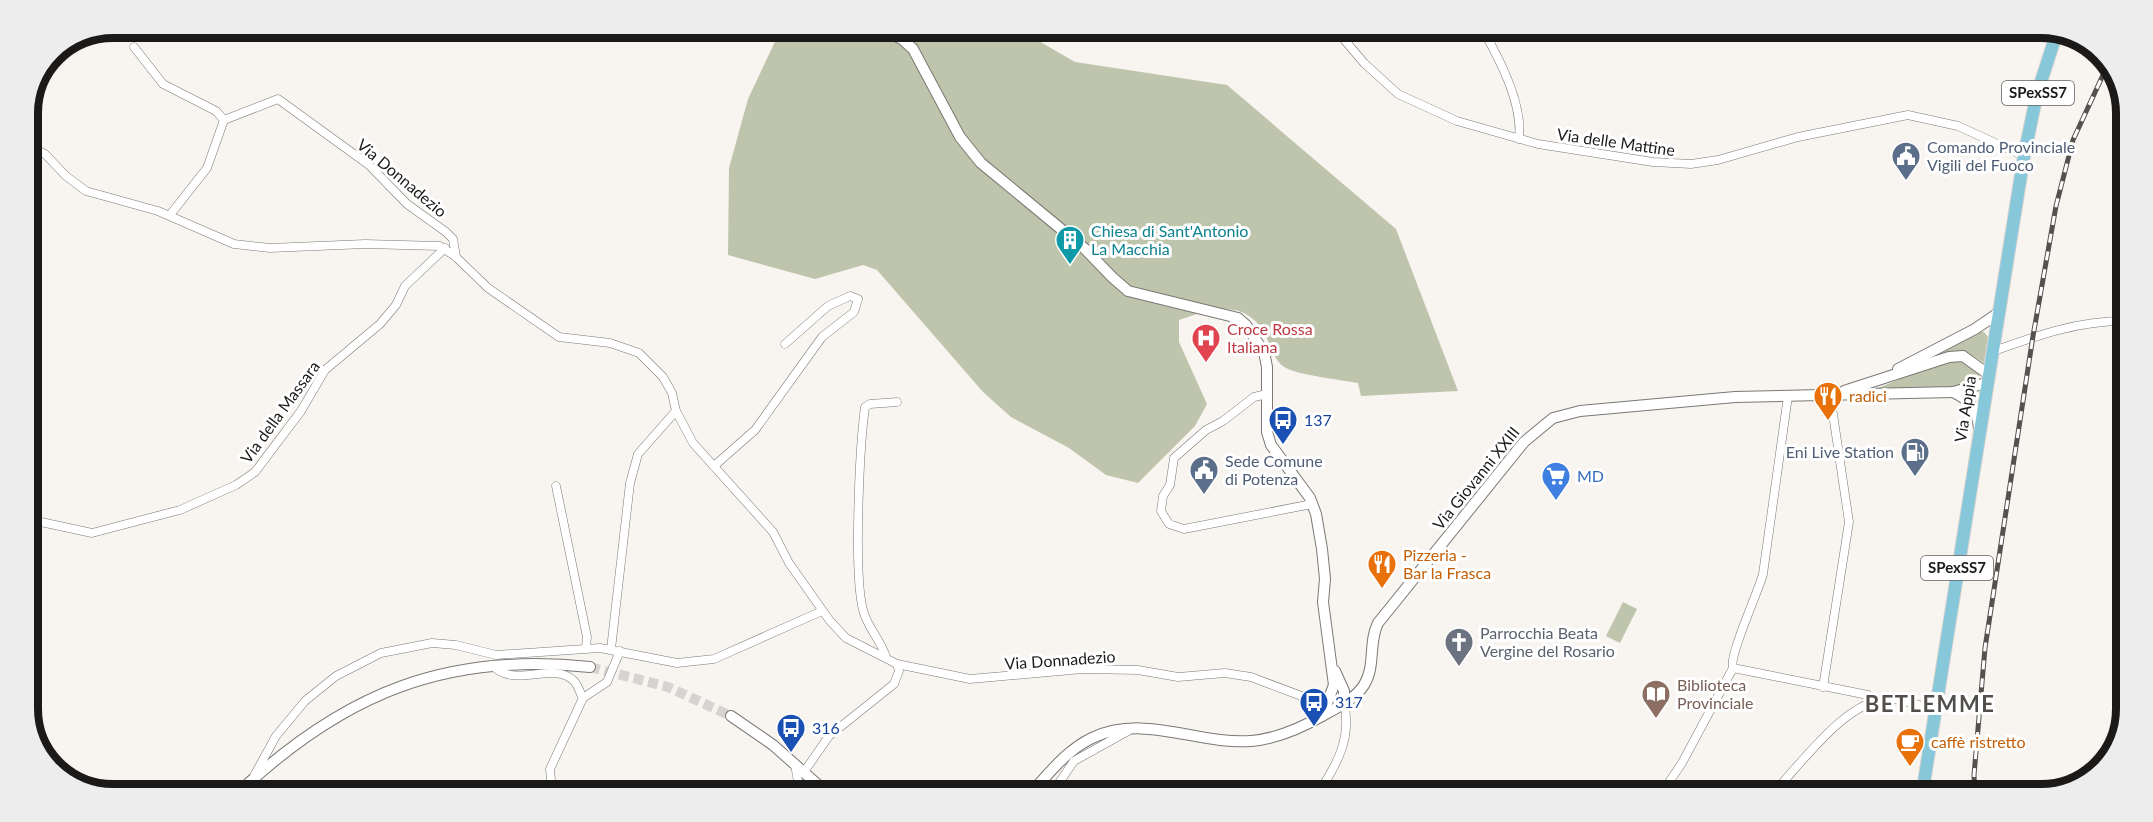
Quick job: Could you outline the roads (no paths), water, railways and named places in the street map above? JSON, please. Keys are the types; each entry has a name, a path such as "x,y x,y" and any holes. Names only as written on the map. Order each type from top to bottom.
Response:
{"main road":[{"path":"900,38 913,49 960,137 981,163 1084,248 1128,291 1228,314 1246,325 1264,352 1267,432 1271,445 1312,504 1322,549 1325,579 1323,602 1333,665 1333,691 1322,716"},
{"name":"Via Appia","path":"1924,784 2024,156 2037,94 2055,39"},
{"path":"1878,379 1975,329 1997,314"},
{"path":"1956,356 1969,360 1987,379 1953,392 1833,394 1956,356"},
{"path":"1953,392 1966,399 1975,409 1979,428"},
{"name":"Via Giovanni XXIII","path":"1364,685 1371,668 1373,633 1378,623 1524,441 1545,423 1562,415 1580,411 1735,397 1833,394"},
{"path":"248,784 291,745 325,722 389,690 447,672 492,665 525,663 590,667"},
{"path":"1333,665 1341,682 1344,703"},
{"path":"1341,682 1351,687 1364,685"},
{"path":"1040,784 1075,748 1093,737 1132,729 1157,729 1220,739 1253,741 1286,732 1322,716 1344,703 1364,685"},
{"path":"1333,691 1344,703"},
{"path":"731,716 773,744 817,784"}],"street":[{"name":"Via delle Mattine","path":"1343,38 1370,69 1398,94 1457,121 1538,144 1653,162 1691,164 1718,160 1798,137 1908,116 1958,126 2024,156"},
{"path":"1487,38 1508,80 1520,130 1519,139"},
{"path":"135,47 163,84 216,111 224,120 207,168 170,215"},
{"name":"Via Donnadezio","path":"224,120 278,99 369,165 407,204 446,232 453,239 456,257"},
{"path":"38,150 45,154 66,176 86,191 170,215 219,238 246,246 270,248 405,244 445,248"},
{"name":"Via Donnadezio","path":"445,248 488,288 559,337 610,343 639,353 663,377 672,393 675,411 693,442 773,532 789,563 822,611 846,638 897,664 970,680 1082,669 1138,670 1178,678 1225,673 1251,677 1328,706"},
{"name":"Via della Massara","path":"38,521 92,533 180,510 236,485 255,472 301,411 326,370 380,324 396,305 405,286 445,248"},
{"path":"714,466 755,430 816,344 834,326 854,312 858,299 850,296 828,306 784,344"},
{"path":"1991,352 2051,330 2098,321 2115,321"},
{"path":"1267,394 1254,397 1223,421 1206,429 1174,458 1170,485 1161,504 1164,519 1169,524 1184,529 1312,504"},
{"path":"1823,687 1849,522 1833,394"},
{"path":"1668,784 1682,763 1733,668 1732,657 1757,597 1763,574 1788,396"},
{"path":"886,657 882,643 864,615 860,584 862,441 865,407 870,404 897,402"},
{"path":"611,649 630,483 638,454 675,411"},
{"path":"556,486 587,637 586,647"},
{"path":"252,780 276,736 293,714 336,676 364,660 391,650 432,643 456,645 496,655 586,647 611,649 677,663 714,659 822,611"},
{"path":"551,784 550,769 583,698 607,682 620,651"},
{"path":"804,772 830,736 894,684 899,671 897,664"},
{"path":"492,665 499,673 511,676 560,674 575,682 583,698"},
{"path":"1733,668 1868,695 1876,701"},
{"path":"1781,784 1840,721 1876,701 1890,699 1934,709"},
{"path":"1324,784 1334,769 1343,746 1347,726 1344,703"},
{"path":"1058,784 1074,761 1132,729"},
{"path":"795,764 799,784"}],"tunnel":[{"path":"590,667 668,687 731,716"}],"railway":[{"path":"1974,784 1985,648 2033,336 2056,206 2073,140 2104,73"}],"place":[{"name":"Comando Provinciale Vigili del Fuoco","path":"1906,182"},
{"name":"Chiesa di Sant'Antonio La Macchia","path":"1070,266"},
{"name":"Croce Rossa Italiana","path":"1206,364"},
{"name":"radici","path":"1828,422"},
{"name":"137","path":"1283,446"},
{"name":"Eni Live Station","path":"1915,478"},
{"name":"Sede Comune di Potenza","path":"1204,496"},
{"name":"MD","path":"1556,502"},
{"name":"Pizzeria - Bar la Frasca","path":"1382,590"},
{"name":"Parrocchia Beata Vergine del Rosario","path":"1459,668"},
{"name":"Biblioteca Provinciale","path":"1656,720"},
{"name":"317","path":"1314,728"},
{"name":"316","path":"791,754"},
{"name":"caffè ristretto","path":"1910,768"}],"district":[{"name":"BETLEMME","path":"1930,704"}]}
